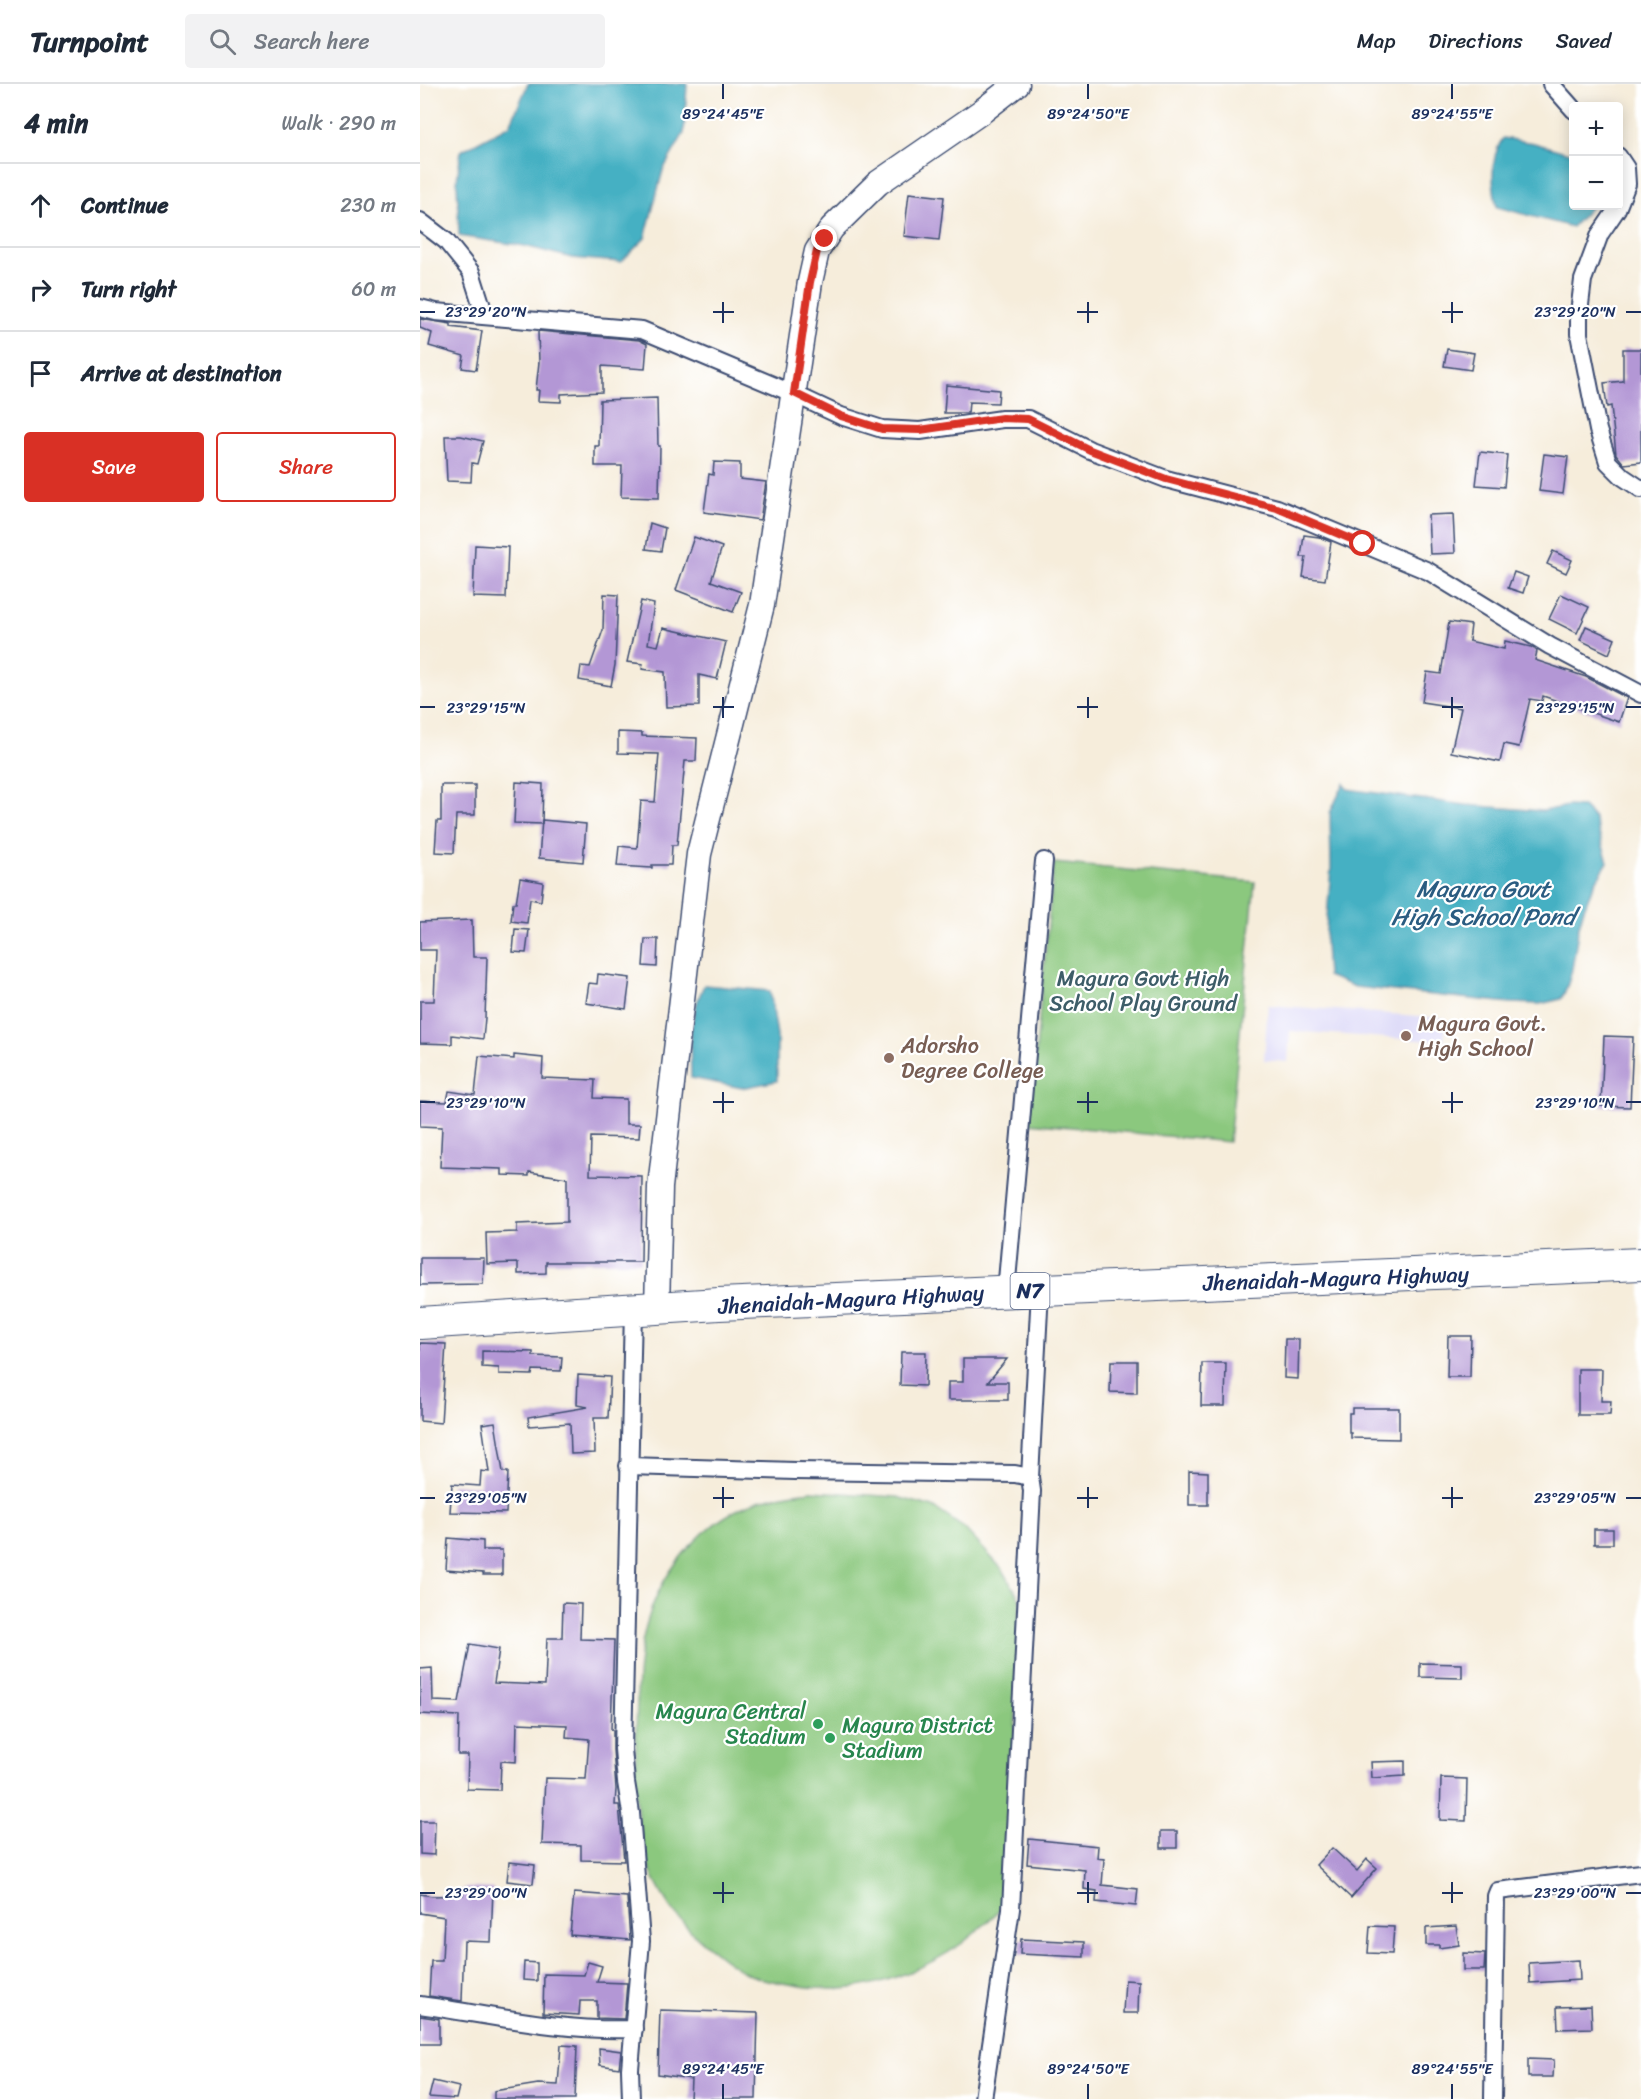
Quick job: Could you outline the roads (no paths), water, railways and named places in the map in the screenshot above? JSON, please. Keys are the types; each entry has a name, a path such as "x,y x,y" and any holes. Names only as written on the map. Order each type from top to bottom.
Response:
{"highway":[{"name":"Jhenaidah-Magura Highway","path":"420,1323 645,1309 1641,1264"}],"main road":[{"path":"645,1309 699,854 762,605 810,282 817,251 832,228 878,183 981,112 1017,84"}],"street":[{"path":"1551,84 1569,104"},
{"path":"1623,164 1626,168 1627,184 1623,194"},
{"path":"1616,210 1600,234 1583,280 1579,334 1598,430 1608,462 1623,477 1641,489"},
{"path":"420,221 446,241 471,272 485,316"},
{"path":"420,308 436,312 642,330 794,393 841,416 882,429 920,430 1002,418 1028,419 1090,450 1166,479 1277,508 1428,571 1550,646 1641,694"},
{"path":"1006,1292 1044,861"},
{"path":"983,2099 1011,1909 1040,1291"},
{"path":"631,2099 630,2069 641,1941 631,1814 623,1749 628,1466 645,1309"},
{"path":"628,1466 1015,1474 1030,1478"},
{"path":"1493,2099 1496,1896 1498,1891 1641,1874"},
{"path":"420,2005 554,2025 615,2031 633,2029"}],"water":[{"path":"528,84 687,84 684,133 663,170 645,238 621,262 572,258 525,246 459,236 457,180 461,151 510,125"},
{"path":"1503,138 1534,143 1569,153 1569,210 1588,210 1572,227 1497,207 1493,171"},
{"name":"Magura Govt High School Pond","path":"1344,783 1347,789 1466,805 1543,811 1568,806 1583,807 1594,818 1608,862 1594,885 1584,909 1571,973 1561,999 1540,1004 1510,1003 1355,987 1327,976 1325,943 1331,868 1330,813"},
{"path":"704,985 770,991 777,1035 777,1081 742,1088 691,1078 690,1041 695,1009"}],"place":[{"name":"Magura Govt. High School","path":"1406,1036"},
{"name":"Adorsho Degree College","path":"889,1058"},
{"name":"Magura Central Stadium","path":"818,1724"},
{"name":"Magura District Stadium","path":"830,1738"}],"park label":[{"name":"Magura Govt High School Play Ground","path":"1143,990"}]}
